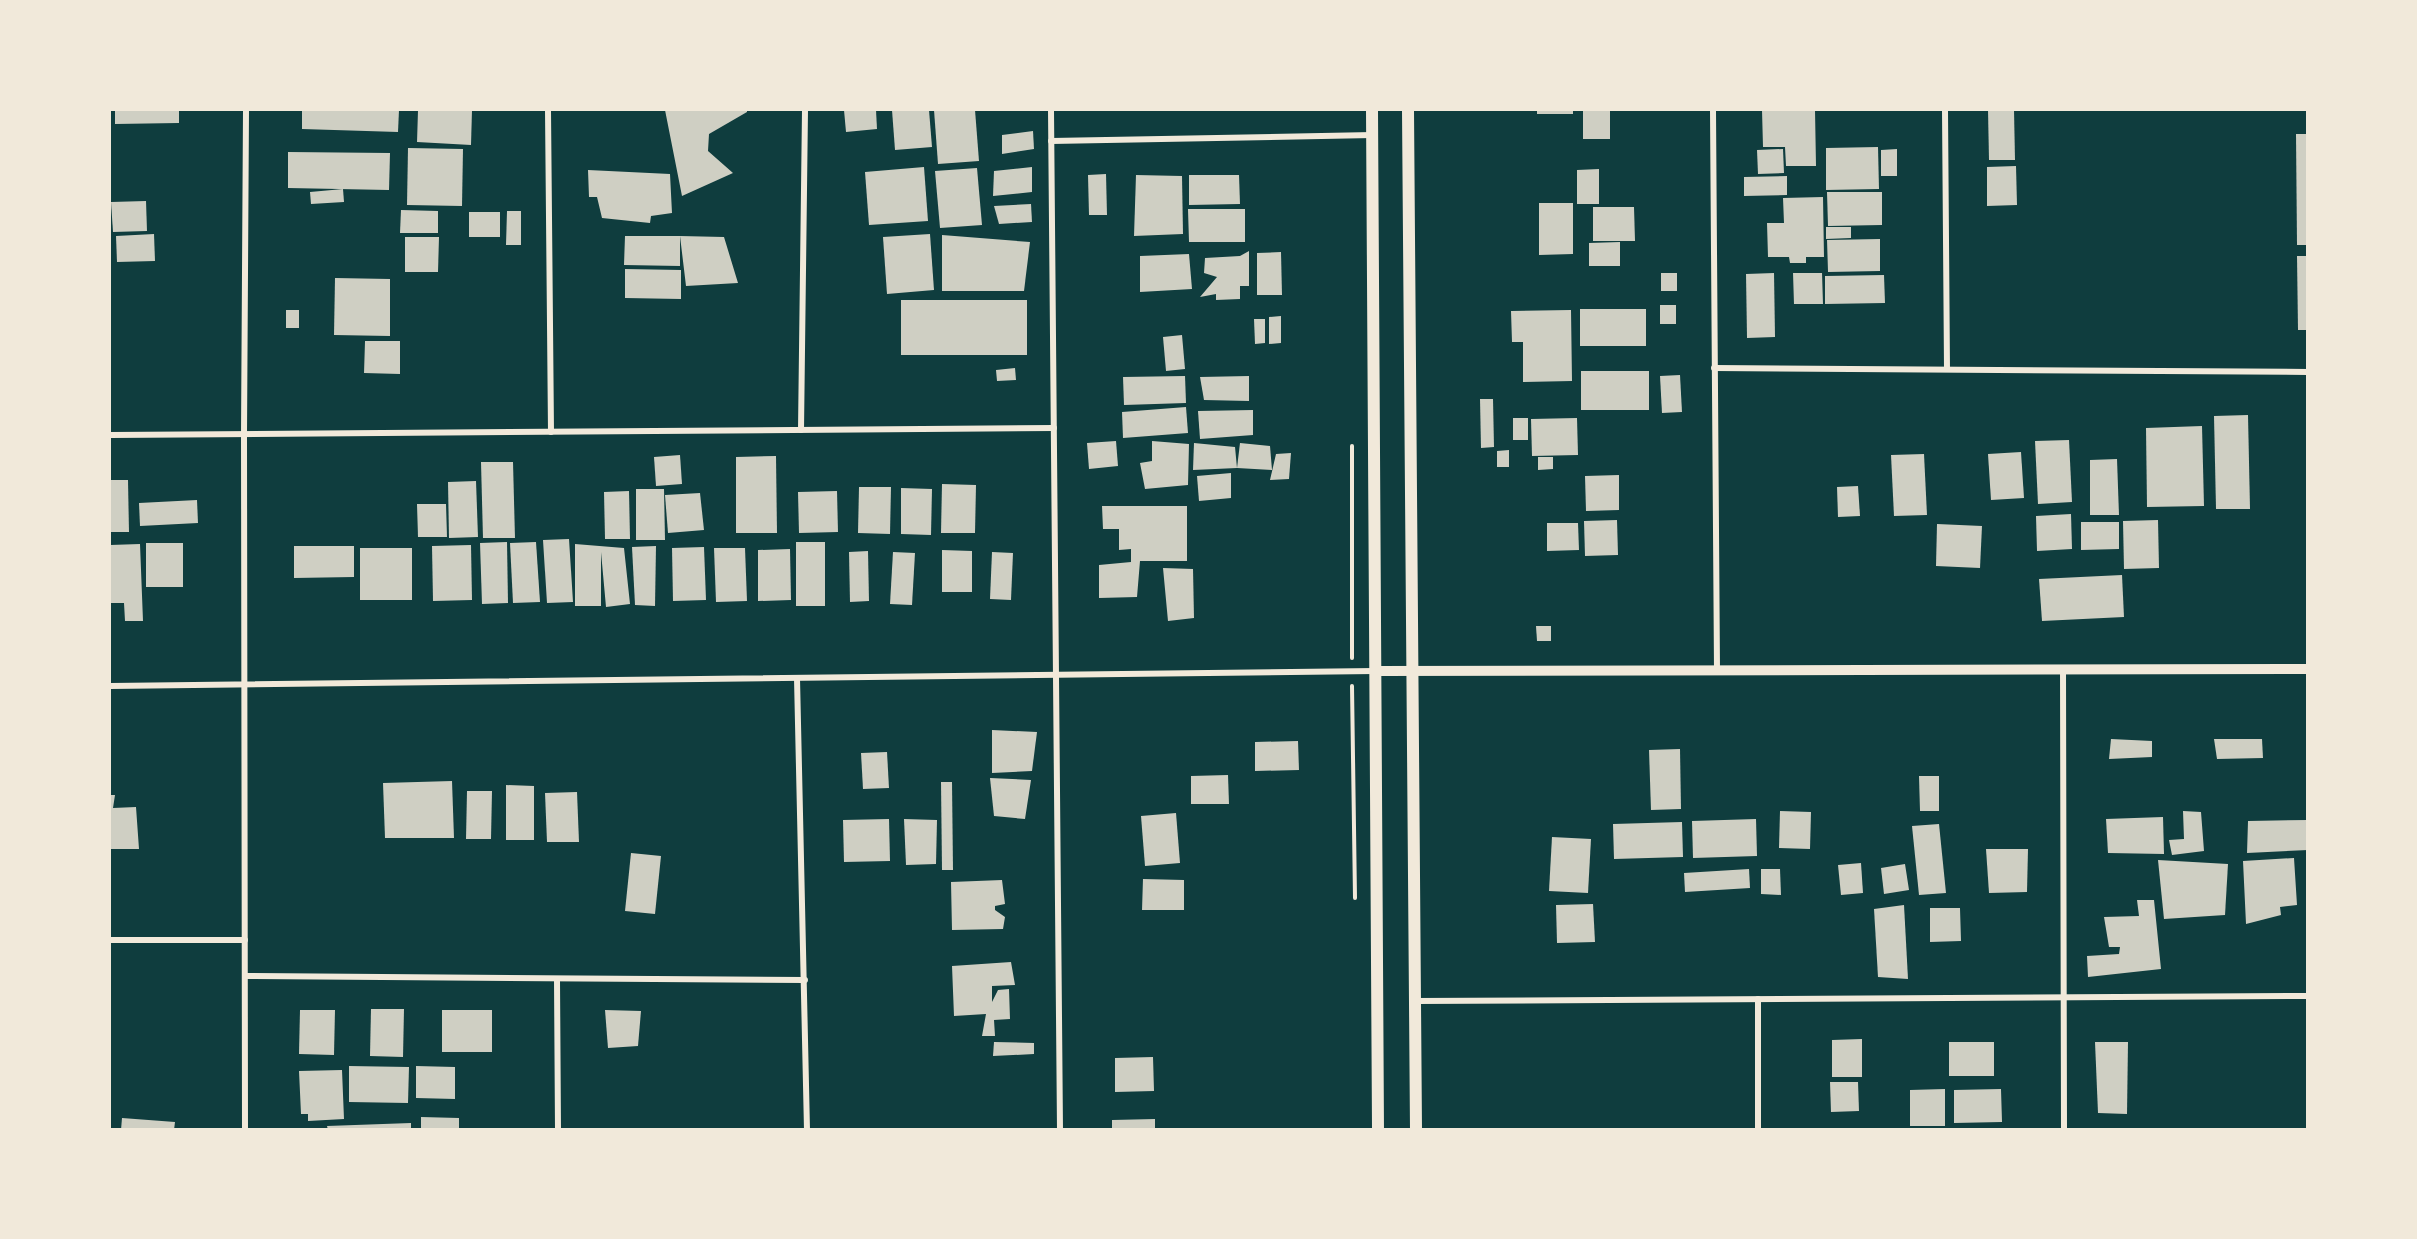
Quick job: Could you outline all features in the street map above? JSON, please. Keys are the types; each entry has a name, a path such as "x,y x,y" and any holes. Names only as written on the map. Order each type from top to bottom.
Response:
{"main road":[{"path":"1372,110 1378,1130"},
{"path":"1408,110 1416,1130"}],"street":[{"path":"245,1130 246,110"},
{"path":"548,110 551,432"},
{"path":"801,430 805,110"},
{"path":"1051,110 1060,1130"},
{"path":"1713,110 1717,670"},
{"path":"1945,110 1947,369"},
{"path":"1051,141 1373,135"},
{"path":"1714,368 2307,372"},
{"path":"110,435 1054,428"},
{"path":"2063,669 2064,1130"},
{"path":"110,686 1413,670 2307,669"},
{"path":"797,678 807,1130"},
{"path":"110,940 244,940"},
{"path":"245,976 805,980"},
{"path":"557,979 558,1130"},
{"path":"1415,1001 2307,996"},
{"path":"1758,999 1758,1130"}],"building":[{"path":"115,110 179,110 179,123 115,124"},
{"path":"302,110 399,110 398,132 302,129"},
{"path":"418,110 472,110 471,145 417,142"},
{"path":"665,110 747,110 709,134 708,151 733,173 682,196"},
{"path":"844,110 876,110 877,129 846,132"},
{"path":"892,110 929,110 932,147 895,150"},
{"path":"934,110 975,110 979,161 938,164"},
{"path":"1537,110 1573,110 1573,114 1537,114"},
{"path":"1583,110 1610,110 1610,139 1583,139"},
{"path":"1762,110 1815,110 1816,166 1786,166 1785,147 1763,147"},
{"path":"1988,110 2014,110 2015,160 1989,160"},
{"path":"1033,131 1034,149 1002,154 1002,135"},
{"path":"2296,134 2308,134 2308,245 2297,245"},
{"path":"1878,147 1879,189 1826,190 1826,148"},
{"path":"408,148 463,149 462,206 407,205"},
{"path":"1783,149 1784,173 1758,174 1757,150"},
{"path":"1897,149 1897,176 1881,176 1881,150"},
{"path":"288,152 390,153 389,190 288,188"},
{"path":"2016,166 2017,205 1987,206 1987,167"},
{"path":"924,167 928,221 869,225 865,172"},
{"path":"1032,167 1032,192 993,196 994,171"},
{"path":"977,168 982,225 940,228 935,171"},
{"path":"1599,169 1599,204 1577,204 1577,170"},
{"path":"588,170 670,174 672,213 651,216 650,223 602,218 597,197 589,197"},
{"path":"1106,174 1107,215 1089,215 1088,175"},
{"path":"1136,175 1182,176 1183,234 1134,236"},
{"path":"1189,175 1239,175 1240,204 1189,205"},
{"path":"1787,176 1787,195 1744,196 1744,177"},
{"path":"343,189 344,202 311,204 310,192"},
{"path":"1827,192 1882,192 1882,225 1828,226"},
{"path":"1823,197 1824,257 1806,257 1806,263 1790,263 1789,257 1768,257 1767,223 1784,223 1783,198"},
{"path":"146,201 147,231 113,232 111,202"},
{"path":"1539,203 1573,203 1573,254 1539,255"},
{"path":"1031,204 1032,222 999,224 994,206"},
{"path":"1593,207 1634,207 1635,241 1593,241"},
{"path":"1188,209 1245,209 1245,242 1189,242"},
{"path":"401,210 438,211 438,233 400,233"},
{"path":"507,211 521,211 521,245 506,245"},
{"path":"469,212 500,212 500,237 469,237"},
{"path":"1826,227 1851,227 1851,238 1826,239"},
{"path":"154,234 155,261 117,262 116,236"},
{"path":"930,234 934,290 887,294 883,237"},
{"path":"942,235 1030,242 1024,291 942,291"},
{"path":"625,236 680,236 680,266 624,265"},
{"path":"680,236 724,237 738,283 686,286"},
{"path":"405,237 439,237 438,272 405,272"},
{"path":"1880,239 1880,271 1828,272 1827,240"},
{"path":"1620,242 1620,266 1589,266 1589,243"},
{"path":"1249,251 1249,286 1240,286 1240,299 1216,300 1216,294 1200,297 1217,277 1204,273 1205,258 1240,256"},
{"path":"1281,252 1282,295 1257,295 1257,253"},
{"path":"1189,254 1192,289 1140,292 1140,256"},
{"path":"2297,256 2308,256 2308,330 2298,330"},
{"path":"625,269 681,270 681,299 625,298"},
{"path":"1661,273 1677,273 1677,291 1661,291"},
{"path":"1774,273 1775,337 1747,338 1746,274"},
{"path":"1793,273 1822,273 1823,304 1794,304"},
{"path":"1884,275 1885,303 1825,304 1825,276"},
{"path":"335,278 390,279 390,336 334,335"},
{"path":"901,300 1027,300 1027,355 901,355"},
{"path":"1660,305 1676,305 1676,324 1660,324"},
{"path":"1580,309 1646,309 1646,346 1580,346"},
{"path":"286,310 299,310 299,328 286,328"},
{"path":"1571,310 1572,381 1523,382 1523,342 1512,342 1511,311"},
{"path":"1281,316 1281,343 1269,344 1269,317"},
{"path":"1254,319 1265,319 1265,343 1255,344"},
{"path":"1182,335 1185,369 1166,371 1163,337"},
{"path":"365,341 400,341 400,374 364,373"},
{"path":"1015,368 1016,380 997,381 996,370"},
{"path":"1581,371 1649,371 1649,410 1581,410"},
{"path":"1680,375 1682,412 1662,413 1660,376"},
{"path":"1185,376 1186,403 1124,405 1123,377"},
{"path":"1249,376 1249,401 1204,400 1200,377"},
{"path":"1480,399 1493,399 1494,447 1481,448"},
{"path":"1186,407 1188,433 1123,438 1122,412"},
{"path":"1253,410 1253,435 1200,439 1198,411"},
{"path":"2248,415 2250,509 2216,509 2214,416"},
{"path":"1513,418 1528,418 1528,440 1513,440"},
{"path":"1577,418 1578,455 1532,456 1531,419"},
{"path":"2202,426 2204,506 2147,507 2146,428"},
{"path":"2069,440 2072,502 2038,504 2035,441"},
{"path":"1116,441 1118,466 1089,469 1087,443"},
{"path":"1152,441 1189,444 1188,485 1145,489 1140,463 1152,461"},
{"path":"1194,443 1235,447 1237,468 1193,470"},
{"path":"1240,443 1270,446 1272,470 1237,468"},
{"path":"1509,450 1509,467 1497,467 1497,451"},
{"path":"2021,452 2024,498 1991,500 1988,454"},
{"path":"1291,453 1289,479 1270,480 1276,454"},
{"path":"1924,454 1927,515 1894,516 1891,455"},
{"path":"680,455 682,484 656,486 654,457"},
{"path":"776,456 777,533 736,533 736,457"},
{"path":"1538,457 1553,457 1553,469 1538,470"},
{"path":"2117,459 2119,515 2090,515 2090,460"},
{"path":"481,462 513,462 515,538 483,538"},
{"path":"1231,473 1231,498 1199,501 1197,476"},
{"path":"1619,475 1619,510 1586,511 1585,476"},
{"path":"110,480 128,480 129,532 110,532"},
{"path":"476,481 478,537 449,538 448,482"},
{"path":"942,484 976,485 975,533 941,533"},
{"path":"1858,486 1860,516 1838,517 1837,487"},
{"path":"859,487 891,487 890,534 858,533"},
{"path":"901,488 932,489 931,535 901,534"},
{"path":"636,489 664,489 665,540 636,540"},
{"path":"629,491 630,539 605,539 604,492"},
{"path":"837,491 838,532 799,533 798,492"},
{"path":"700,493 704,530 668,533 665,495"},
{"path":"197,500 198,523 140,526 139,503"},
{"path":"417,504 446,504 447,537 418,537"},
{"path":"1102,506 1187,506 1187,561 1140,561 1137,597 1099,598 1099,565 1131,562 1131,549 1119,550 1119,529 1103,529"},
{"path":"2071,514 2072,549 2037,551 2036,516"},
{"path":"1617,520 1618,555 1585,556 1584,521"},
{"path":"2158,520 2159,568 2124,569 2123,521"},
{"path":"2081,522 2119,522 2119,549 2081,550"},
{"path":"1547,523 1578,523 1579,550 1547,551"},
{"path":"1937,524 1982,526 1980,568 1936,566"},
{"path":"569,539 573,602 547,603 543,540"},
{"path":"507,542 508,603 482,604 480,543"},
{"path":"536,542 540,602 513,603 510,543"},
{"path":"796,542 825,542 825,606 796,606"},
{"path":"146,543 183,543 183,587 146,587"},
{"path":"140,544 143,621 125,621 124,603 110,603 110,545"},
{"path":"575,544 624,548 630,604 606,607 601,552 601,606 575,606"},
{"path":"471,545 472,600 433,601 432,546"},
{"path":"294,546 354,546 354,577 294,578"},
{"path":"656,546 655,606 635,605 632,547"},
{"path":"704,547 706,600 673,601 672,548"},
{"path":"360,548 412,548 412,600 360,600"},
{"path":"714,548 745,548 747,601 716,602"},
{"path":"790,549 791,600 758,601 758,550"},
{"path":"942,550 972,551 972,592 942,592"},
{"path":"868,551 869,601 850,602 849,552"},
{"path":"893,552 915,553 912,605 890,604"},
{"path":"992,552 1013,553 1011,600 990,599"},
{"path":"1163,568 1193,569 1194,618 1168,621"},
{"path":"2122,575 2124,617 2042,621 2039,579"},
{"path":"1536,626 1551,626 1551,641 1537,641"},
{"path":"992,730 1037,732 1032,771 992,773"},
{"path":"2111,739 2152,741 2152,757 2109,759"},
{"path":"2214,739 2262,739 2263,758 2217,759"},
{"path":"1298,741 1299,770 1255,771 1255,742"},
{"path":"1680,749 1681,809 1651,810 1649,750"},
{"path":"887,752 889,788 863,789 861,753"},
{"path":"1228,775 1229,804 1191,804 1191,776"},
{"path":"1919,776 1939,776 1939,811 1920,811"},
{"path":"990,778 1031,780 1025,819 994,816"},
{"path":"452,781 454,838 385,838 383,783"},
{"path":"941,782 952,782 953,870 942,870"},
{"path":"506,785 534,786 534,840 506,840"},
{"path":"467,791 492,791 491,839 466,839"},
{"path":"577,792 579,842 547,842 545,793"},
{"path":"110,795 115,795 113,808 136,807 139,849 110,849"},
{"path":"1780,811 1811,812 1810,849 1779,848"},
{"path":"2183,811 2201,812 2204,851 2172,855 2169,840 2184,839"},
{"path":"1176,813 1180,863 1145,866 1141,816"},
{"path":"2163,817 2164,854 2108,853 2106,819"},
{"path":"889,819 890,861 844,862 843,820"},
{"path":"904,819 937,820 936,864 906,865"},
{"path":"1756,819 1757,856 1693,858 1692,821"},
{"path":"2308,820 2308,850 2247,853 2248,821"},
{"path":"1682,822 1683,857 1614,859 1613,824"},
{"path":"1939,824 1946,893 1919,895 1912,826"},
{"path":"1552,837 1591,839 1588,893 1549,891"},
{"path":"1986,849 2028,849 2027,892 1989,893"},
{"path":"631,853 661,856 655,914 625,911"},
{"path":"2294,858 2297,905 2280,907 2281,915 2246,924 2243,861"},
{"path":"2158,860 2228,864 2225,915 2164,919"},
{"path":"1861,863 1863,893 1841,895 1838,865"},
{"path":"1905,864 1909,890 1884,894 1881,868"},
{"path":"1749,869 1750,888 1685,892 1684,873"},
{"path":"1761,869 1780,869 1781,895 1761,894"},
{"path":"1143,879 1184,880 1184,910 1142,910"},
{"path":"1002,880 1005,904 995,906 995,910 1005,917 1003,929 952,930 951,882"},
{"path":"2137,900 2154,900 2161,969 2088,977 2087,956 2119,954 2120,947 2109,947 2104,917 2139,916"},
{"path":"1593,904 1595,942 1557,943 1556,905"},
{"path":"1904,905 1908,979 1878,977 1874,909"},
{"path":"1930,908 1960,908 1961,941 1930,942"},
{"path":"1011,962 1015,985 992,986 992,1002 998,990 1009,989 1010,1019 994,1020 995,1036 982,1036 986,1014 954,1016 952,966"},
{"path":"371,1009 404,1009 403,1057 370,1056"},
{"path":"300,1010 335,1010 334,1055 299,1054"},
{"path":"442,1010 492,1010 492,1052 442,1052"},
{"path":"605,1010 641,1011 638,1046 608,1048"},
{"path":"1862,1039 1862,1077 1832,1077 1832,1040"},
{"path":"994,1042 1034,1043 1034,1054 993,1056"},
{"path":"1949,1042 1994,1042 1994,1076 1949,1076"},
{"path":"2095,1042 2128,1042 2127,1114 2098,1113"},
{"path":"1153,1057 1154,1091 1115,1092 1115,1058"},
{"path":"349,1066 409,1067 408,1103 349,1102"},
{"path":"416,1066 455,1067 455,1099 416,1098"},
{"path":"342,1070 344,1119 308,1121 308,1114 301,1114 299,1071"},
{"path":"1830,1082 1858,1082 1859,1111 1831,1112"},
{"path":"1945,1089 1945,1126 1910,1126 1910,1090"},
{"path":"2001,1089 2002,1122 1954,1123 1954,1090"},
{"path":"421,1117 459,1118 459,1130 421,1130"},
{"path":"122,1118 175,1122 174,1130 121,1130"},
{"path":"1155,1119 1155,1130 1112,1130 1112,1120"},
{"path":"411,1123 411,1130 328,1130 327,1126"}]}
